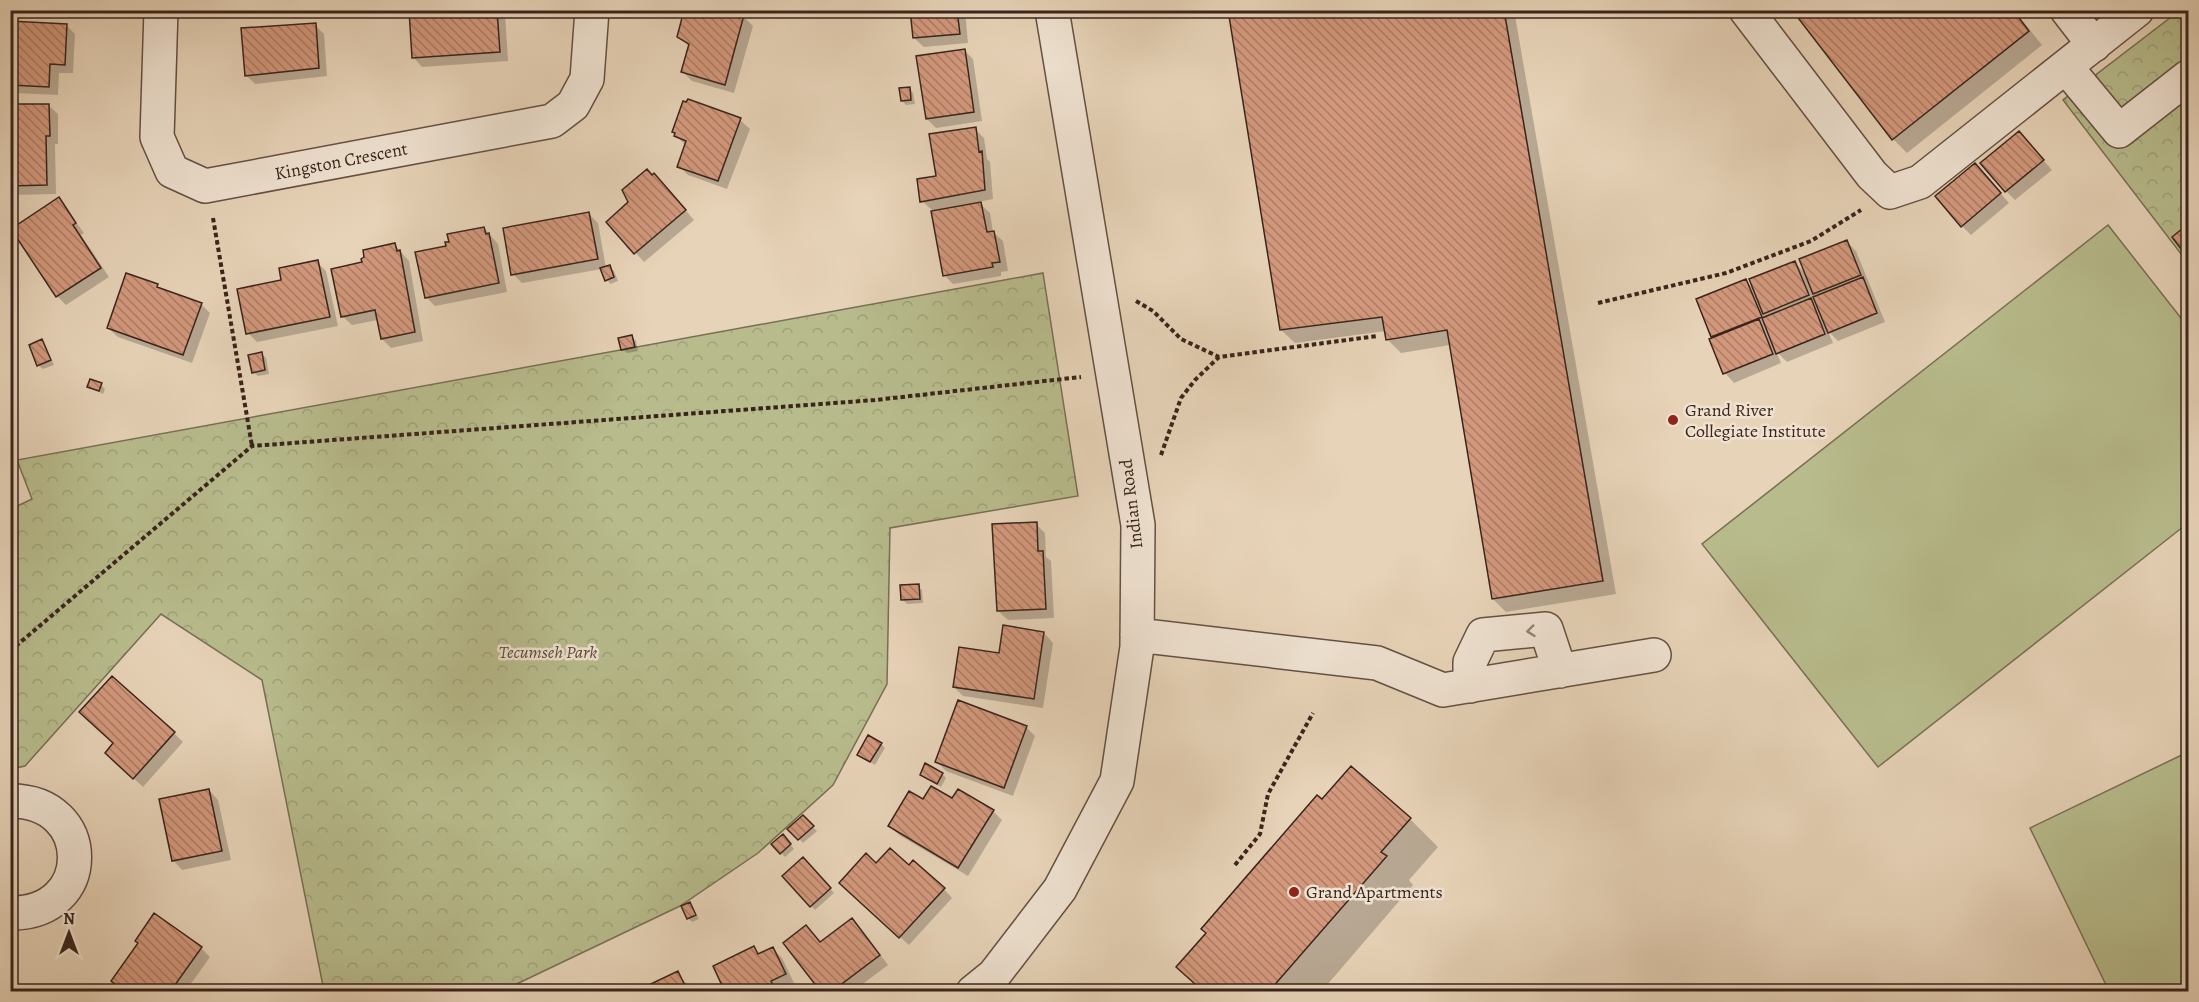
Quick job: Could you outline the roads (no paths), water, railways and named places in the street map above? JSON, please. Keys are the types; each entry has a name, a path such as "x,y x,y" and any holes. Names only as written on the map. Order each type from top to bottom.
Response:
{"street":[{"name":"Kingston Crescent","path":"162,10 157,137 172,171 205,186 552,121 573,105 587,80 592,10"},
{"name":"Indian Road","path":"994,986 1060,889 1117,782 1137,635 1138,525 1052,10"},
{"path":"1746,10 1872,176 1890,192 1920,182 2137,10"},
{"path":"2067,10 2094,45"},
{"path":"2066,67 2119,130 2188,77"},
{"path":"1470,686 1470,662 1482,635 1545,629 1560,671"},
{"path":"1137,635 1377,663 1443,690 1654,655"},
{"path":"10,801 31,802 48,808 63,821 72,838 76,862 70,881 58,898 42,909 27,913 10,913"}],"place":[{"name":"Grand River Collegiate Institute","path":"1673,420"},
{"name":"Grand Apartments","path":"1294,892"}],"park label":[{"name":"Tecumseh Park","path":"548,652"}]}
